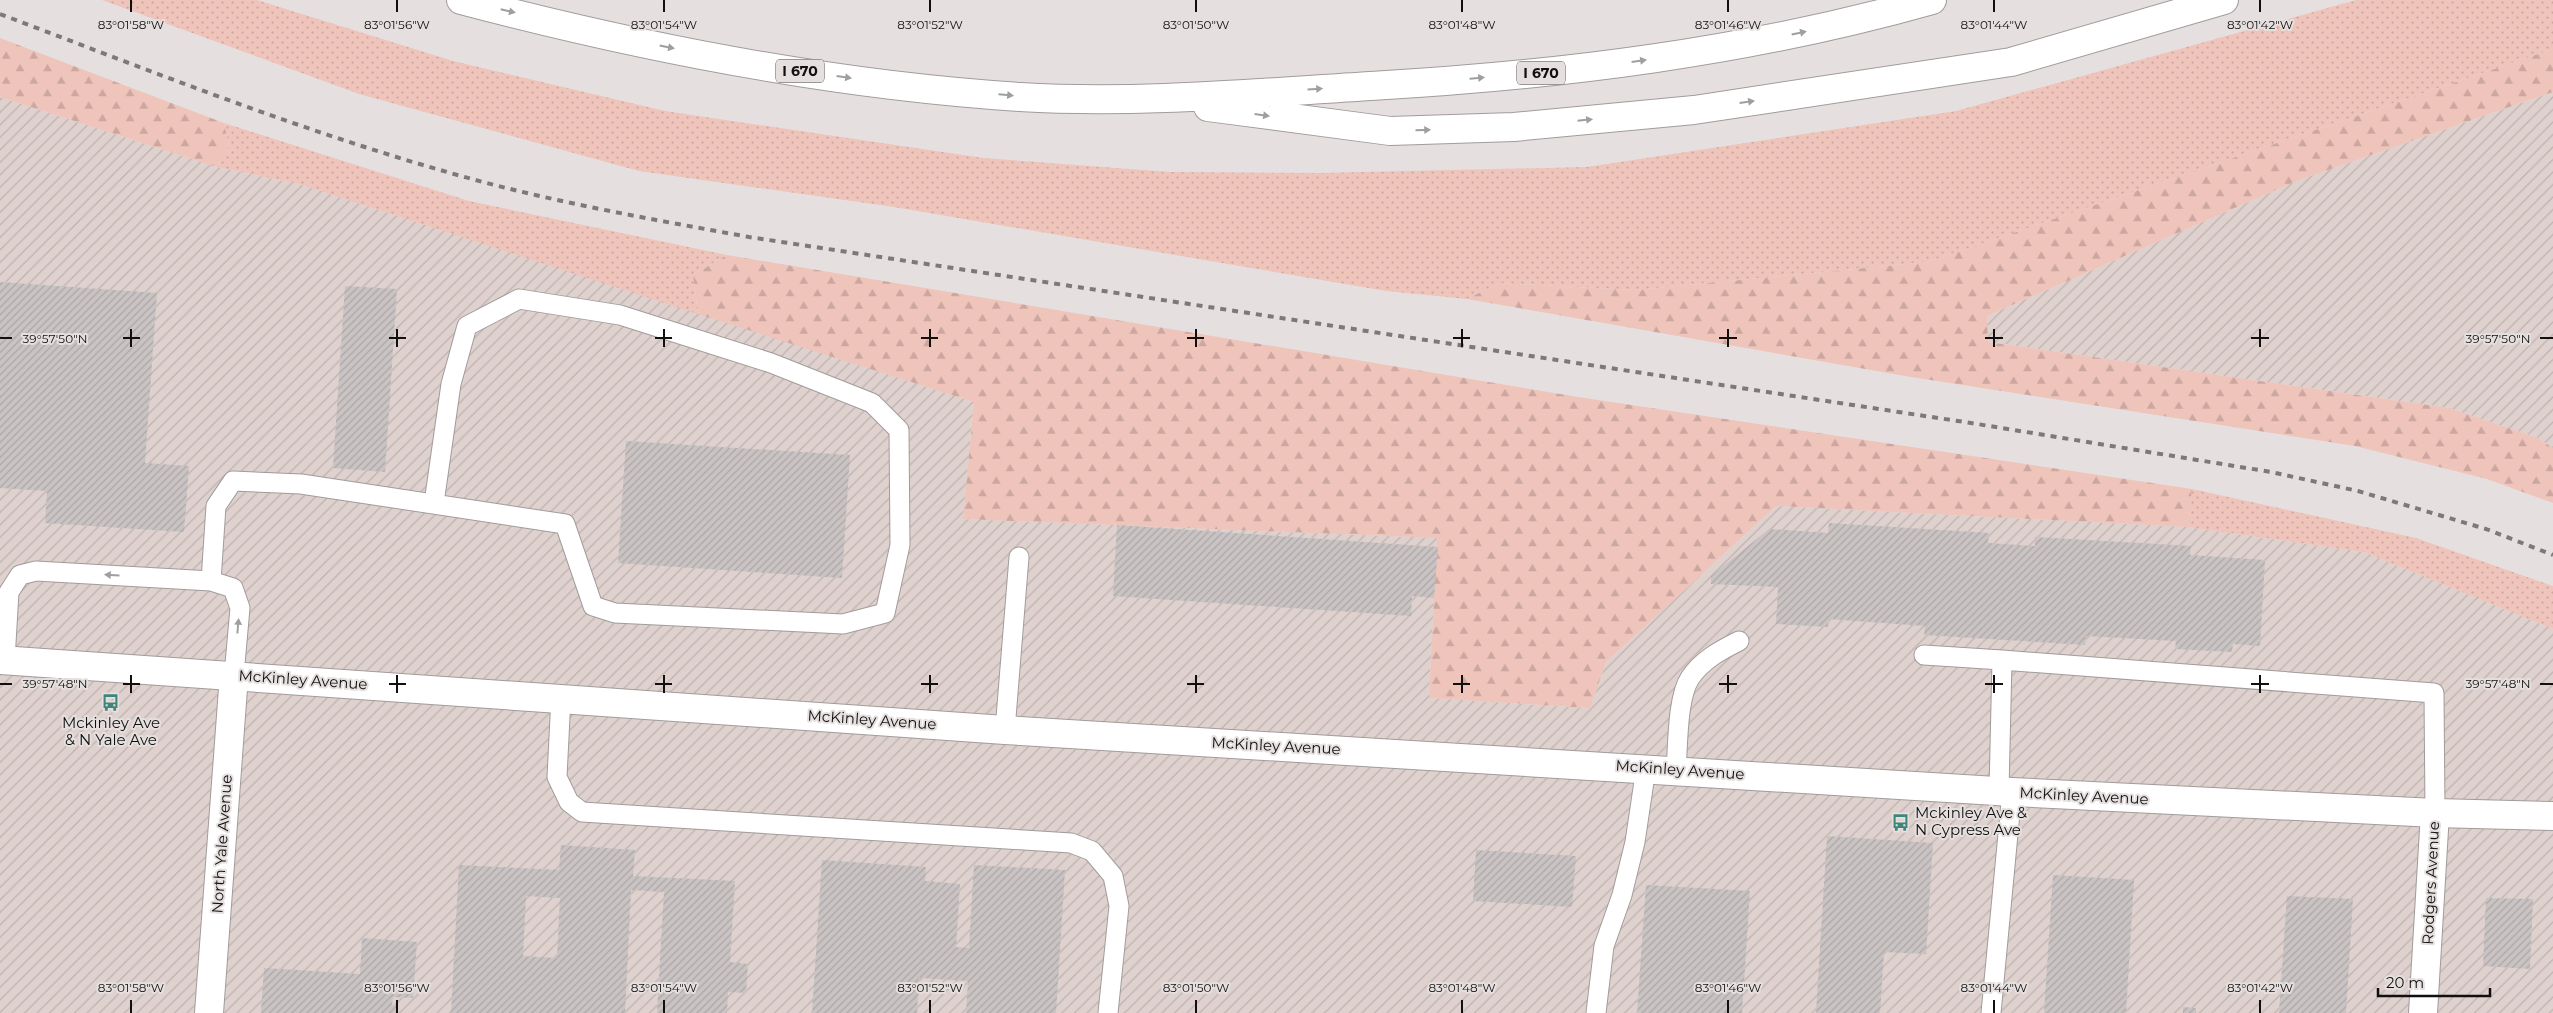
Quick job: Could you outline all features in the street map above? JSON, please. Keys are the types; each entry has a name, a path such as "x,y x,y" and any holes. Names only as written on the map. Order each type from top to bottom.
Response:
{"main road":[{"name":"I 670","path":"461,0 627,39 766,66 904,85 1021,97 1144,99 1433,82 1577,70 1714,50 1867,18 1932,0"},
{"path":"1144,99 1390,132 1514,127 1694,110 2011,62 2224,0"},
{"name":"McKinley Avenue","path":"2,660 561,697 1005,730 1646,768 2005,792 2435,813 2553,816"},
{"name":"North Yale Avenue","path":"209,1013 234,675"},
{"name":"Rodgers Avenue","path":"2423,1013 2435,813"}],"lane":[{"path":"211,581 216,506 233,481 301,484 565,524 594,606 616,612 844,624 885,612 900,545 898,430 872,403 771,363 620,315 519,299 466,326 451,384 434,503"},
{"path":"1005,730 1019,557"},
{"path":"2,660 9,592 20,575 36,571 211,581 233,588 240,608 234,675"},
{"path":"1676,770 1683,700 1690,678 1714,654 1740,641"},
{"path":"1924,655 2434,693 2435,813"},
{"path":"1991,1013 2005,792 2002,660"},
{"path":"561,697 557,777 568,802 582,812 1071,843 1092,851 1113,876 1119,906 1108,1013"},
{"path":"1596,1013 1604,946 1622,895 1635,842 1646,768"}],"shaded area":[{"path":"2553,92 2553,448 2538,438 2449,408 1988,342 1987,316 2299,180"},
{"path":"0,97 217,167 299,184 974,402 963,519 1437,538 1429,698 1590,708 1606,662 1776,506 2188,527 2364,552 2553,629 2553,1013 0,1013"}],"green space":[{"path":"102,0 257,0 453,61 665,111 983,158 1170,172 1320,173 1587,167 1956,111 2356,0 2553,0 2553,49 1928,262 1635,290 1499,283 1467,299 1386,291 894,207 639,171 359,94"},
{"path":"0,38 224,123 229,146 217,167 0,97"},
{"path":"2553,49 2553,92 2299,180 1987,316 1988,342 2449,408 2538,438 2553,448 2553,503 2487,479 2355,446 1911,377 1467,299 1499,283 1635,290 1928,262"},
{"path":"224,123 469,201 727,255 693,275 698,314 299,184 217,167 229,146"},
{"path":"727,255 1578,397 2192,489 2188,527 1776,506 1606,662 1590,708 1429,698 1437,538 963,519 974,402 698,314 693,275"},
{"path":"2192,489 2416,538 2553,586 2553,629 2364,552 2188,527"}],"building":[{"path":"0,282 157,293 145,463 189,466 184,532 45,523 47,491 0,488"},
{"path":"345,286 397,289 385,472 333,468"},
{"path":"626,441 850,455 842,578 618,563"},
{"path":"1829,523 1989,533 1988,543 2035,546 2035,537 2191,546 2190,555 2265,560 2260,646 2233,644 2232,652 2175,649 2176,641 2086,636 2085,645 1924,635 1925,626 1829,619 1828,627 1776,624 1778,587 1711,584 1711,576 1769,529 1828,533"},
{"path":"1117,525 1438,547 1434,598 1412,596 1411,616 1113,596"},
{"path":"1827,836 1933,843 1926,954 1884,952 1880,1013 1816,1013"},
{"path":"561,845 635,850 633,876 735,881 730,962 748,964 746,993 728,992 727,1013 657,1013 664,892 631,890 625,1013 451,1013 459,865 559,870","holes":["526,896 560,898 557,958 523,956"]},
{"path":"1476,850 1576,856 1572,907 1473,901"},
{"path":"822,860 926,867 925,881 960,884 956,947 969,948 974,865 1065,870 1056,1013 966,1013 968,981 919,978 917,1013 812,1013"},
{"path":"2053,875 2134,880 2126,1013 2044,1013"},
{"path":"1646,885 1750,891 1742,1013 1637,1013"},
{"path":"2287,896 2353,899 2346,1013 2279,1013"},
{"path":"2486,898 2533,899 2530,969 2483,966"},
{"path":"362,938 417,942 413,998 393,997 392,1005 398,1005 397,1013 261,1013 264,968 360,974"},
{"path":"2183,1007 2196,1008 2196,1013 2183,1013"}],"railway":[{"path":"0,14 175,81 352,143 472,179 575,204 749,237 1971,423 2271,472 2358,491 2486,529 2553,555"}],"place":[{"name":"Mckinley Ave & N Yale Ave","path":"111,702"},
{"name":"Mckinley Ave & N Cypress Ave","path":"1901,822"}]}
